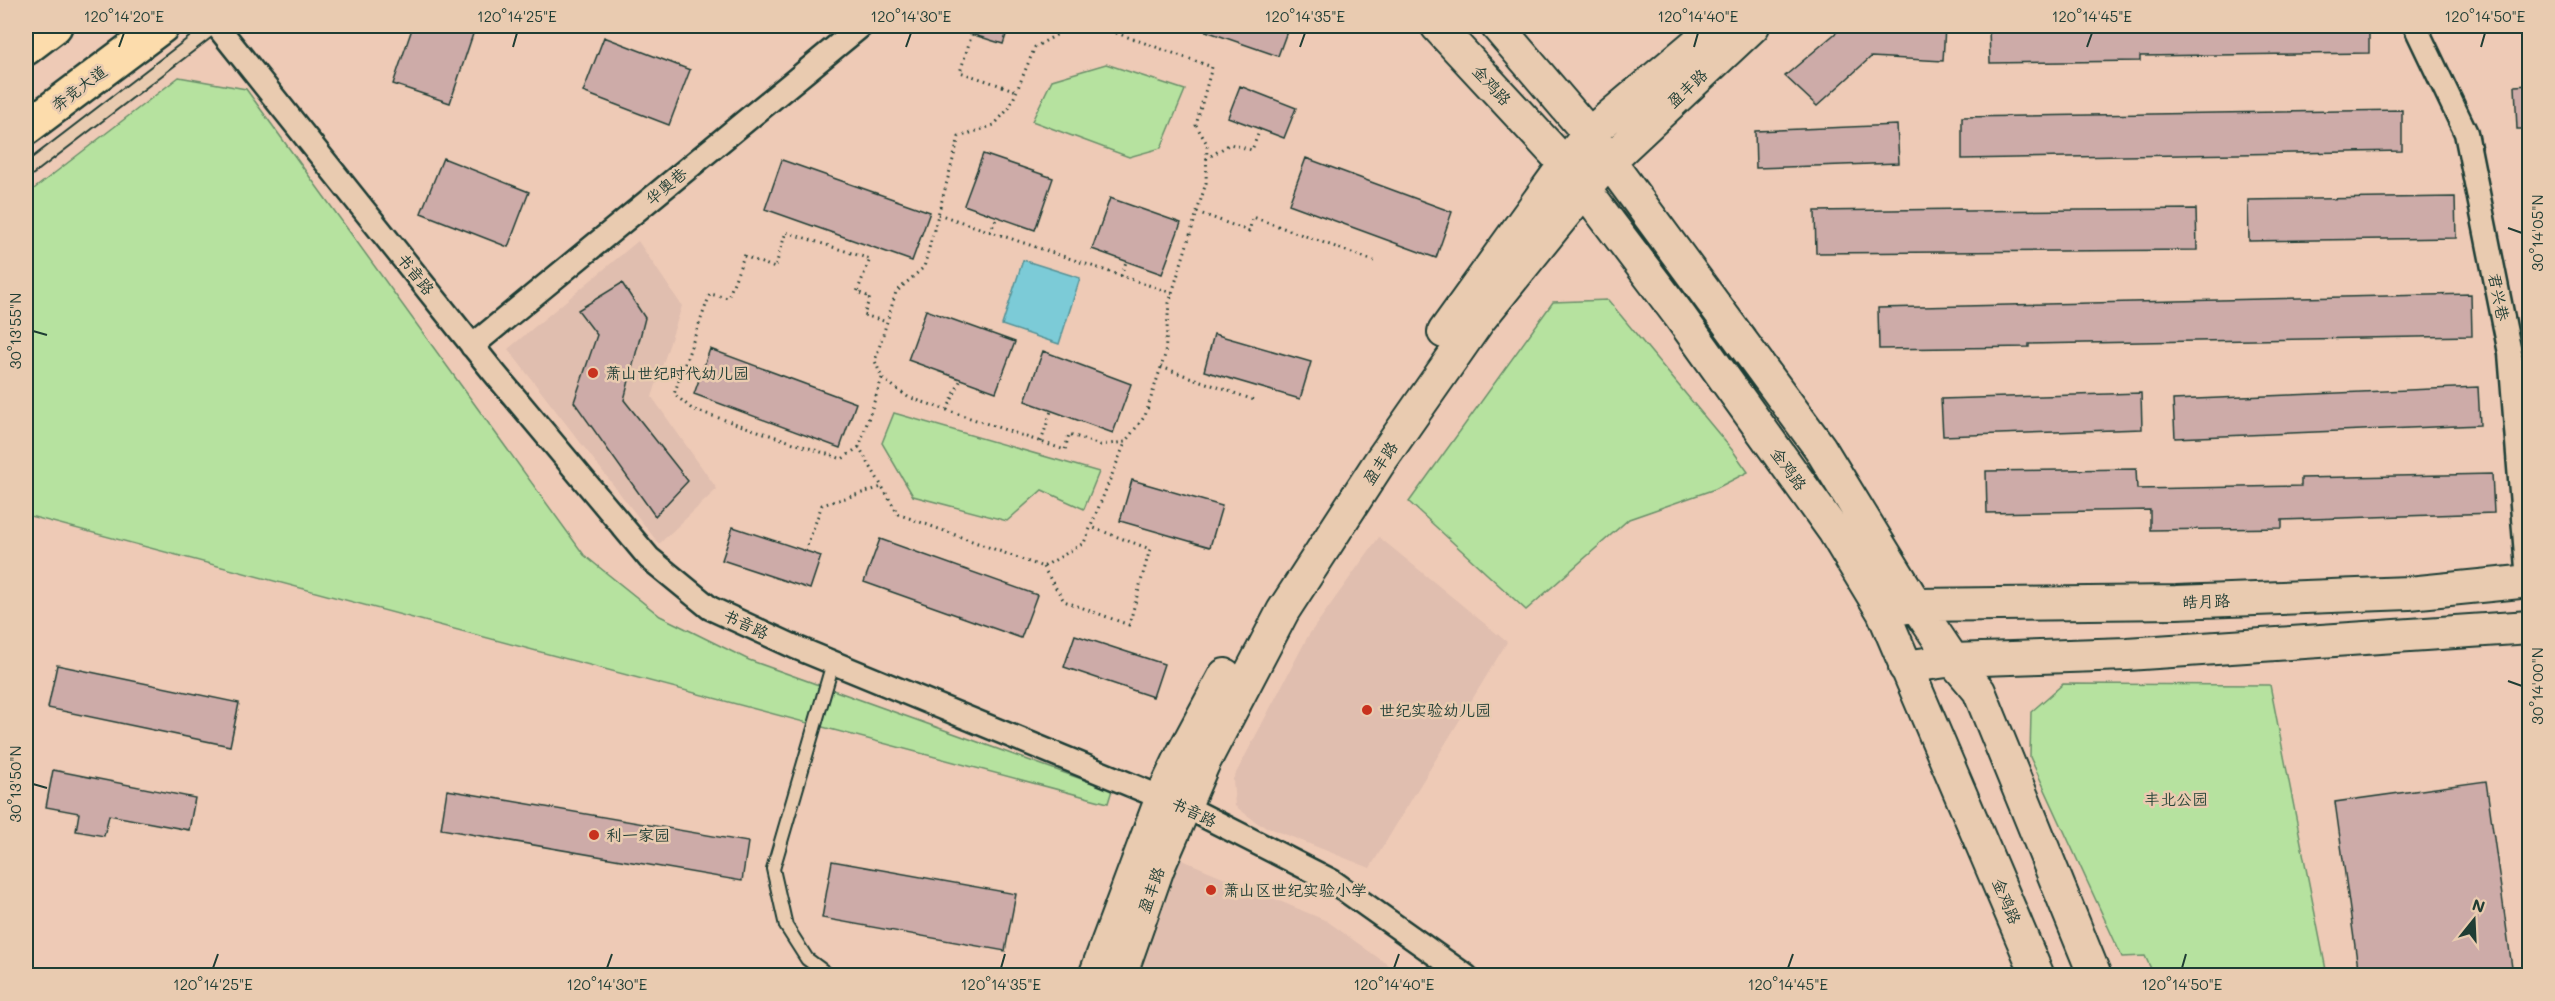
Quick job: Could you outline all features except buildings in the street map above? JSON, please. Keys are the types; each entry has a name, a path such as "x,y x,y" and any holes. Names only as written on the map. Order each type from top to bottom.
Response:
{"main road":[{"path":"26,48 55,26"},
{"name":"奔竞大道","path":"26,128 162,26"},
{"name":"金鸡路","path":"1437,26 1565,164 1679,315 1834,531 1883,612 2038,975"},
{"path":"1497,26 1589,134 1820,448 1916,606 1953,660 1978,691 2095,975"},
{"name":"盈丰路","path":"1120,975 1158,868 1182,755 1264,605 1361,451 1565,164 1589,134 1717,26"},
{"name":"盈丰路","path":"1095,975 1173,802 1203,764 1283,611 1344,516 1479,320 1609,161 1753,26"},
{"name":"皓月路","path":"1883,612 1916,606 2176,602 2409,593 2529,581"},
{"path":"1905,667 1953,660 2127,654 2529,627"}],"street":[{"name":"书音路","path":"216,26 472,346 649,558 710,608 833,663 1173,802 1332,881 1466,975"},
{"name":"华奥巷","path":"472,346 861,26"},
{"name":"君兴巷","path":"2415,26 2466,133 2510,353 2529,581"}],"lane":[{"path":"26,171 216,26"},
{"path":"830,975 807,959 786,927 773,869 833,663"}],"path":[{"path":"1072,26 1035,47 1010,107 994,125 959,137 924,267 896,292 875,361 882,378 908,397 1065,450 1069,434 1100,445 1125,442"},
{"path":"1043,567 1084,543 1125,442 1145,417 1165,355 1172,293 1206,183 1207,144 1196,125 1212,67 1097,26"},
{"path":"972,34 960,72 1017,91"},
{"path":"1206,159 1230,144 1252,150 1260,129"},
{"path":"1197,212 1249,231 1253,217 1374,261"},
{"path":"938,214 1172,293"},
{"path":"990,232 997,217"},
{"path":"882,378 859,447 842,459 692,409 674,394 710,294 728,298 744,256 775,268 786,232 870,259 857,292 870,297 864,315 887,322"},
{"path":"1121,276 1126,262"},
{"path":"1161,368 1257,401"},
{"path":"947,410 961,379"},
{"path":"1041,442 1051,411"},
{"path":"859,447 898,514 1043,567 1064,601 1129,624 1150,549 1091,527"},
{"path":"805,551 822,505 882,487"}],"shaded area":[{"name":"萧山世纪时代幼儿园","path":"638,241 682,306 652,397 717,489 659,544 508,349"},
{"name":"世纪实验幼儿园","path":"1379,537 1507,642 1370,868 1259,824 1235,806 1233,779 1308,636"},
{"name":"萧山区世纪实验小学","path":"1180,859 1327,921 1402,975 1140,976"}],"green space":[{"path":"1106,64 1185,90 1161,148 1129,157 1032,121 1052,80"},
{"path":"179,77 246,89 584,555 660,616 749,660 1112,790 1108,803 26,515 26,195"},
{"path":"1608,300 1748,472 1715,489 1629,519 1526,610 1409,502 1553,302"},
{"path":"894,413 1099,472 1084,509 1042,490 1007,521 913,496 882,443"},
{"name":"丰北公园","path":"2063,684 2270,685 2327,975 2154,975 2145,956 2122,957 2030,757 2031,712"}],"water":[{"path":"1023,260 1080,278 1059,344 1002,325"}],"place":[{"name":"萧山世纪时代幼儿园","path":"593,373"},
{"name":"世纪实验幼儿园","path":"1367,710"},
{"name":"利一家园","path":"594,835"},
{"name":"萧山区世纪实验小学","path":"1211,890"}]}
